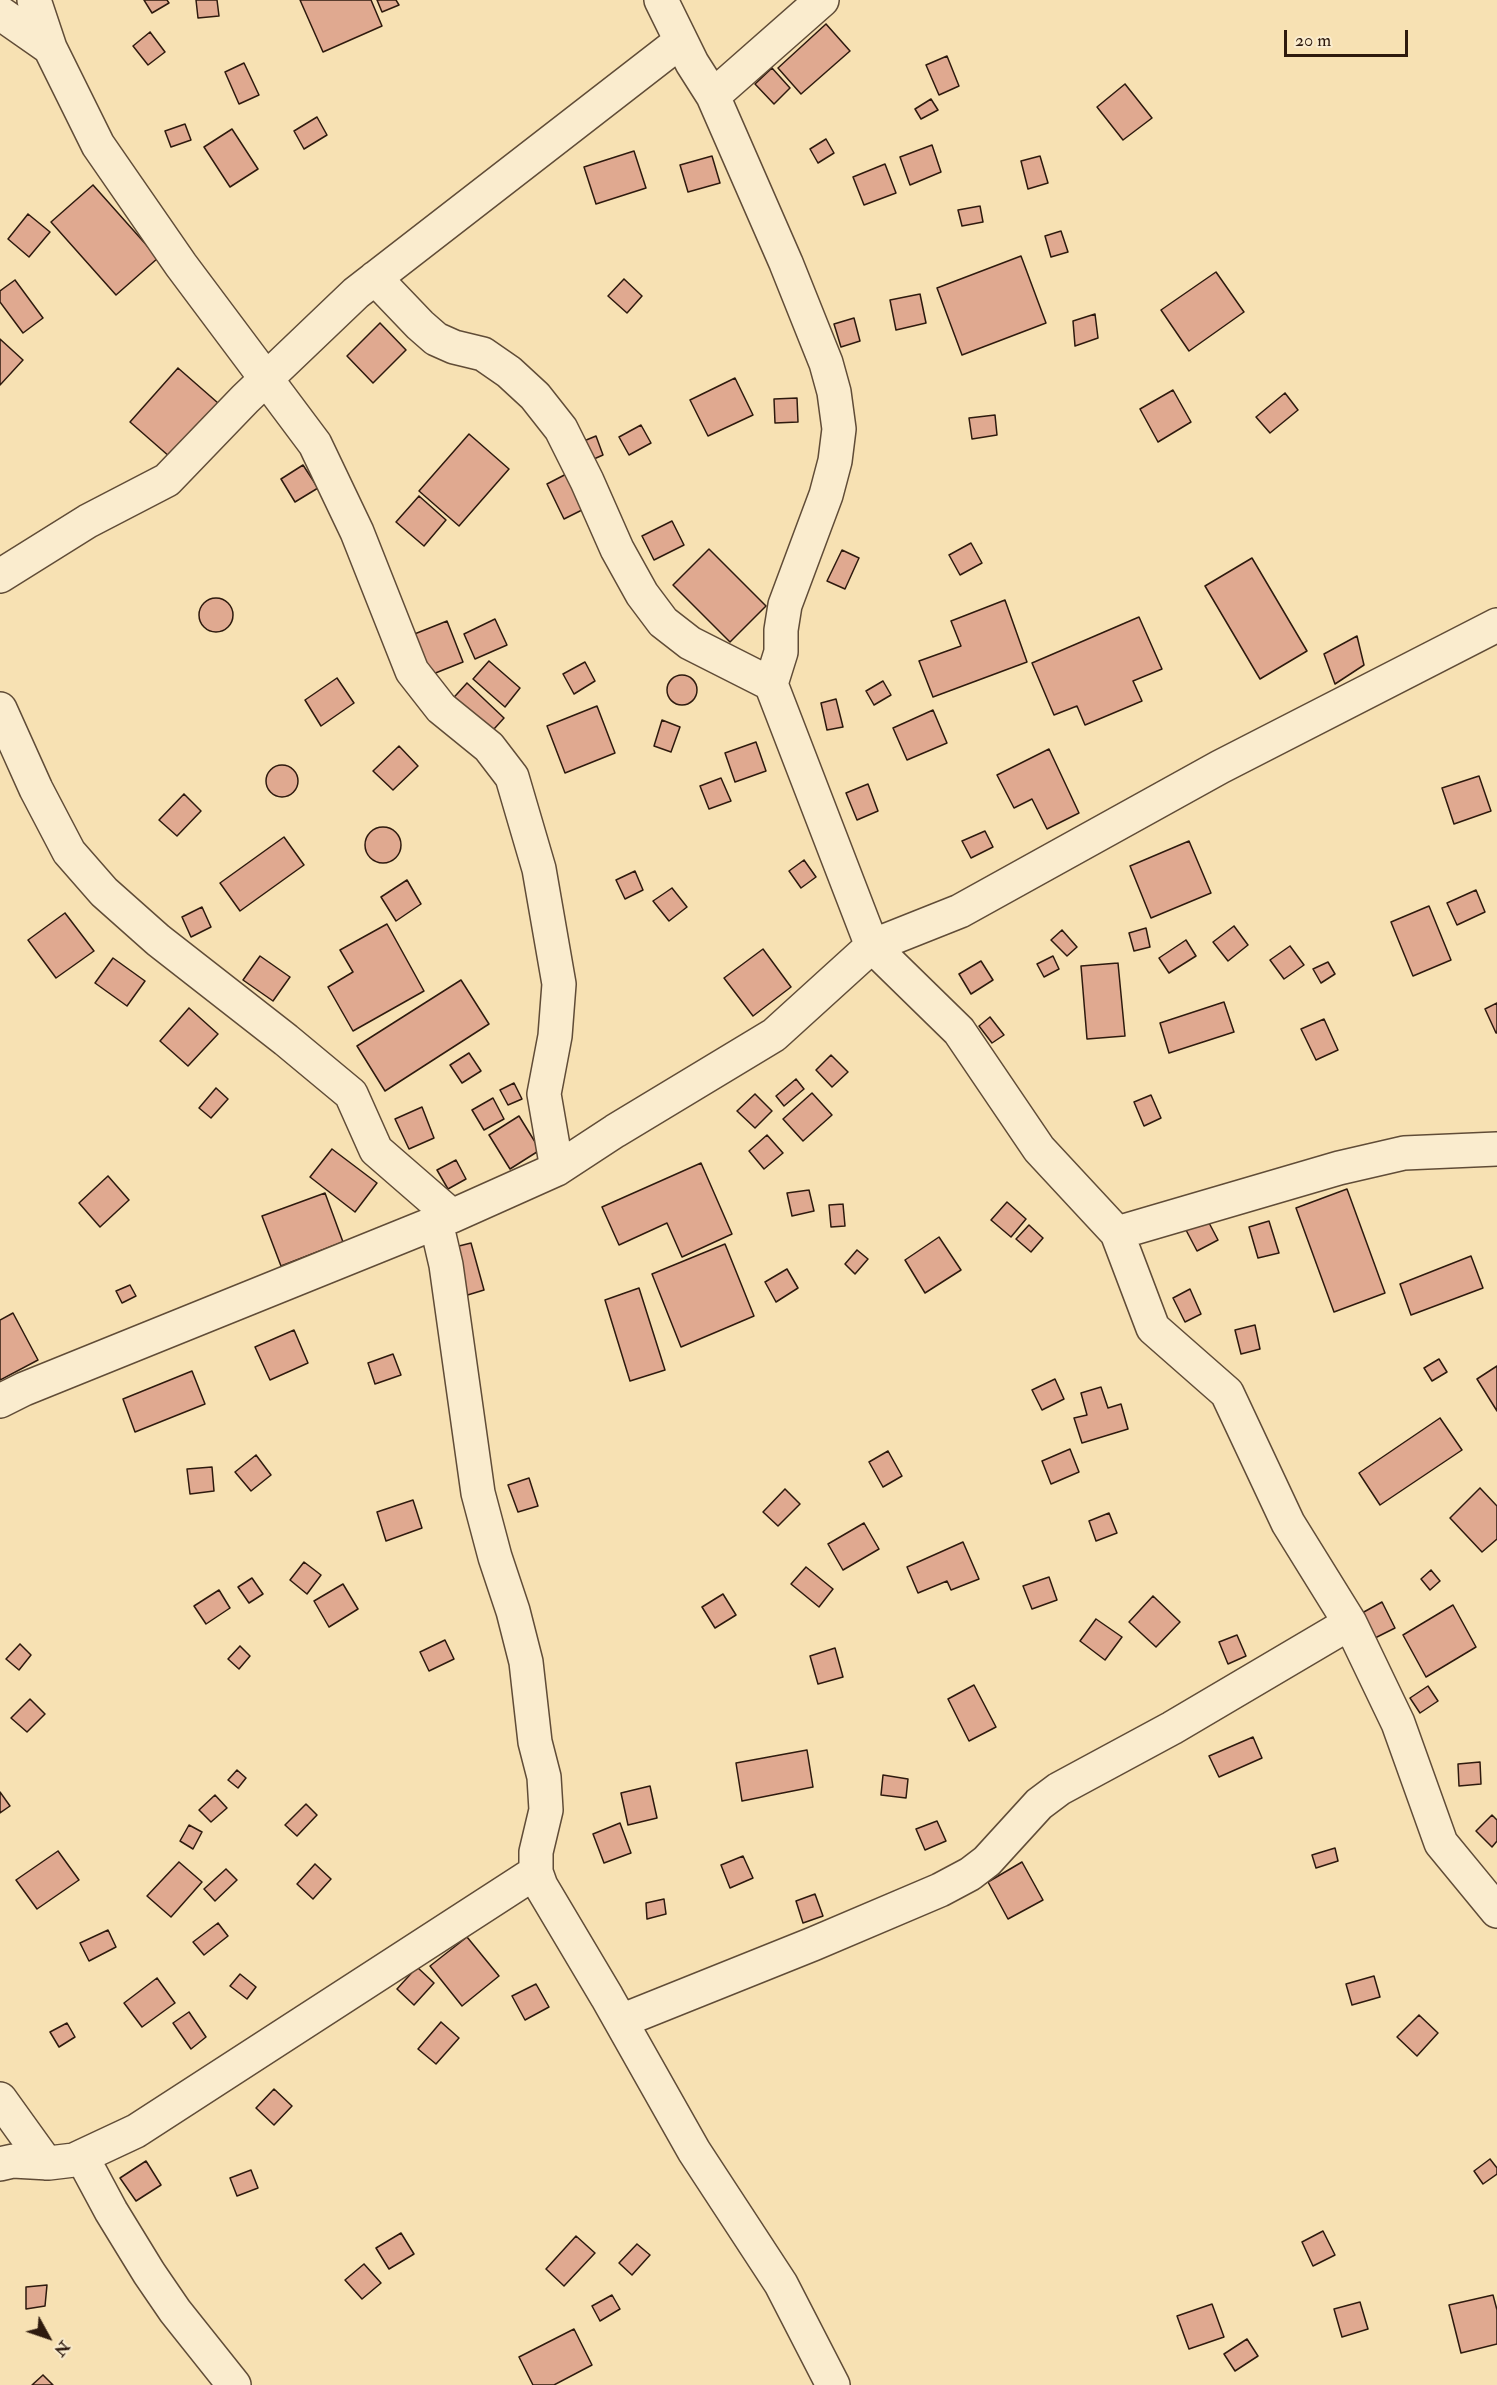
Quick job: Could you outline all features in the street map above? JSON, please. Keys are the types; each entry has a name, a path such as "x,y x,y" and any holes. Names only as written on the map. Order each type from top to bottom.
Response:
{"street":[{"path":"34,0 50,48 98,145 181,265 315,444 357,532 412,671 426,692 441,708 489,747 512,777 538,869 559,984 555,1036 544,1094 557,1169"},
{"path":"661,0 681,41 713,96 786,263 826,363 834,392 839,429 836,461 826,495 785,604 781,630 781,652 771,684 872,946 959,1031 1039,1149 1117,1233 1154,1328 1227,1393 1288,1523 1350,1623 1398,1723 1441,1843 1497,1911"},
{"path":"713,96 822,0"},
{"path":"0,13 50,48"},
{"path":"0,576 88,521 167,480 245,399 356,293 681,41"},
{"path":"375,278 436,339 454,347 483,354 509,372 535,396 561,429 587,480 617,549 642,594 663,622 690,643 771,684"},
{"path":"0,1401 24,1389 444,1219 557,1169 615,1131 774,1035 872,946 960,912 1220,767 1497,625"},
{"path":"0,709 36,789 69,852 104,892 158,940 351,1094 376,1150 444,1219 446,1265 478,1492 526,1662 535,1742 544,1777 546,1810 536,1852 536,1872 541,1886 694,2151 781,2284 833,2385"},
{"path":"1117,1233 1339,1168 1404,1153 1497,1149"},
{"path":"621,2021 813,1944 940,1890 970,1874 1003,1845 1039,1804 1059,1789 1172,1728 1350,1623"},
{"path":"0,2164 13,2161 46,2163 74,2160 136,2131 536,1872"},
{"path":"0,2099 46,2163"},
{"path":"82,2157 111,2211 149,2273 175,2311 234,2385"}],"building":[{"path":"144,0 167,0 169,3 152,13"},
{"path":"196,0 217,0 219,16 198,18"},
{"path":"300,0 371,0 382,26 323,52"},
{"path":"377,0 396,0 399,5 382,12"},
{"path":"826,24 850,51 801,94 778,68"},
{"path":"150,32 165,52 148,65 133,46"},
{"path":"947,56 959,86 939,95 926,65"},
{"path":"244,63 259,95 239,104 225,72"},
{"path":"772,68 790,88 774,104 755,84"},
{"path":"1125,84 1152,118 1123,140 1097,107"},
{"path":"931,99 938,110 921,119 915,109"},
{"path":"317,117 327,135 304,149 294,131"},
{"path":"185,124 191,140 171,147 165,131"},
{"path":"232,129 258,169 230,187 204,147"},
{"path":"826,139 834,153 818,163 810,149"},
{"path":"932,145 941,172 910,185 900,157"},
{"path":"634,151 646,188 596,204 584,167"},
{"path":"712,156 720,183 688,192 680,165"},
{"path":"1040,156 1048,183 1028,189 1021,161"},
{"path":"885,164 896,193 864,205 853,177"},
{"path":"93,185 158,258 116,295 51,222"},
{"path":"980,206 983,222 962,226 958,210"},
{"path":"28,214 50,232 29,257 8,239"},
{"path":"1061,231 1068,252 1051,257 1045,236"},
{"path":"1021,256 1046,323 962,355 937,288"},
{"path":"1216,272 1244,312 1189,351 1161,310"},
{"path":"624,279 642,296 627,313 608,296"},
{"path":"15,280 43,318 23,333 0,302 0,291"},
{"path":"920,294 926,323 896,330 890,300"},
{"path":"1095,314 1098,338 1075,346 1073,321"},
{"path":"854,318 860,341 841,347 834,324"},
{"path":"380,323 406,350 373,383 347,356"},
{"path":"0,339 23,360 0,385"},
{"path":"178,368 218,403 170,457 130,422"},
{"path":"735,378 753,415 708,436 690,400"},
{"path":"1173,390 1191,422 1158,442 1140,409"},
{"path":"1285,393 1298,410 1270,433 1256,417"},
{"path":"797,398 798,422 775,423 774,399"},
{"path":"995,415 997,435 972,439 969,418"},
{"path":"641,425 651,443 629,455 619,437"},
{"path":"469,434 509,469 459,526 419,491"},
{"path":"596,436 603,455 587,462 579,443"},
{"path":"303,465 318,488 295,502 281,479"},
{"path":"576,469 594,504 564,519 547,484"},
{"path":"419,496 446,520 424,546 396,522"},
{"path":"672,521 684,545 654,560 642,536"},
{"path":"971,543 982,563 960,575 949,555"},
{"path":"709,549 766,606 730,642 673,585"},
{"path":"842,550 859,558 845,589 827,581"},
{"path":"1252,558 1307,651 1260,679 1205,586"},
{"path":"216,598 228,603 233,615 228,627 216,632 204,627 199,615 204,603"},
{"path":"1005,600 1027,662 933,697 919,661 961,646 951,621"},
{"path":"1139,617 1162,669 1133,681 1142,701 1085,725 1077,706 1054,715 1032,663"},
{"path":"495,619 507,645 475,659 464,634"},
{"path":"447,621 463,662 428,676 412,635"},
{"path":"1357,636 1364,665 1335,684 1324,654"},
{"path":"489,661 520,688 505,707 473,679"},
{"path":"585,662 595,681 574,694 563,674"},
{"path":"682,675 688,676 696,684 696,696 688,704 682,705 676,704 668,696 667,690 668,684 676,676"},
{"path":"337,678 354,703 321,726 305,700"},
{"path":"883,681 891,695 874,705 866,691"},
{"path":"467,683 504,718 484,740 447,705"},
{"path":"836,699 843,727 827,730 821,703"},
{"path":"597,706 615,753 565,773 547,726"},
{"path":"933,710 947,743 907,760 893,728"},
{"path":"662,720 680,727 671,752 654,746"},
{"path":"756,742 766,771 735,782 725,753"},
{"path":"399,746 418,766 393,790 373,771"},
{"path":"1049,749 1079,813 1047,829 1032,799 1014,808 997,775"},
{"path":"282,765 293,770 298,781 293,792 282,797 271,792 266,781 271,770"},
{"path":"1479,776 1491,811 1454,824 1442,788"},
{"path":"721,778 731,801 709,809 700,786"},
{"path":"868,784 878,811 857,820 846,793"},
{"path":"184,794 201,811 177,836 159,820"},
{"path":"383,827 395,833 401,845 395,857 383,863 371,857 365,845 371,833"},
{"path":"985,831 993,847 971,858 962,841"},
{"path":"284,837 304,865 240,911 220,883"},
{"path":"1189,841 1211,893 1151,918 1130,866"},
{"path":"804,860 816,877 801,888 789,871"},
{"path":"635,871 643,890 625,899 616,880"},
{"path":"407,880 421,904 396,921 381,897"},
{"path":"672,888 687,907 669,921 653,901"},
{"path":"1476,890 1485,912 1457,925 1447,903"},
{"path":"1429,906 1451,960 1413,976 1391,922"},
{"path":"202,907 211,927 191,937 182,917"},
{"path":"65,913 94,951 56,978 28,940"},
{"path":"387,924 424,991 353,1031 328,987 353,972 340,950"},
{"path":"1234,926 1248,945 1228,961 1213,942"},
{"path":"1146,928 1150,947 1134,951 1129,933"},
{"path":"1062,930 1077,947 1067,956 1051,940"},
{"path":"1186,940 1196,956 1169,973 1159,958"},
{"path":"1290,946 1304,965 1284,979 1270,960"},
{"path":"763,949 791,987 753,1016 724,978"},
{"path":"260,956 290,977 273,1001 243,980"},
{"path":"1053,956 1059,969 1044,977 1037,964"},
{"path":"113,958 145,981 127,1006 95,983"},
{"path":"981,961 993,980 971,994 959,974"},
{"path":"1328,962 1335,974 1321,983 1313,969"},
{"path":"1118,963 1125,1036 1087,1039 1081,966"},
{"path":"461,980 489,1024 385,1091 357,1046"},
{"path":"1224,1002 1234,1032 1169,1053 1160,1023"},
{"path":"1497,1003 1497,1033 1496,1033 1485,1009"},
{"path":"189,1008 218,1034 188,1066 160,1041"},
{"path":"990,1017 1004,1035 992,1043 979,1026"},
{"path":"1324,1019 1338,1050 1316,1060 1301,1029"},
{"path":"469,1053 481,1071 462,1083 450,1065"},
{"path":"831,1055 848,1072 832,1087 816,1070"},
{"path":"796,1079 804,1089 784,1106 776,1096"},
{"path":"514,1083 522,1099 508,1105 500,1090"},
{"path":"216,1088 228,1099 211,1118 199,1108"},
{"path":"812,1093 832,1115 803,1141 783,1119"},
{"path":"755,1094 772,1111 755,1128 737,1111"},
{"path":"1151,1095 1161,1118 1144,1126 1134,1102"},
{"path":"493,1098 504,1119 484,1130 472,1110"},
{"path":"422,1107 434,1138 409,1149 395,1119"},
{"path":"519,1116 540,1150 510,1169 489,1135"},
{"path":"767,1135 783,1153 764,1169 749,1151"},
{"path":"332,1149 377,1183 355,1212 310,1177"},
{"path":"456,1160 466,1179 448,1189 437,1170"},
{"path":"701,1163 732,1234 682,1257 667,1223 619,1245 602,1207"},
{"path":"108,1176 129,1200 100,1227 79,1203"},
{"path":"1347,1189 1385,1293 1334,1312 1296,1208"},
{"path":"809,1190 814,1211 792,1216 787,1193"},
{"path":"325,1193 343,1242 281,1266 262,1216"},
{"path":"1007,1202 1026,1219 1011,1237 991,1220"},
{"path":"843,1204 845,1226 831,1227 829,1205"},
{"path":"1207,1219 1218,1240 1197,1251 1186,1230"},
{"path":"1269,1221 1279,1253 1258,1258 1249,1227"},
{"path":"1029,1225 1043,1238 1031,1252 1016,1239"},
{"path":"939,1237 961,1270 925,1293 905,1260"},
{"path":"471,1243 484,1290 461,1297 447,1249"},
{"path":"725,1244 754,1316 681,1347 652,1274"},
{"path":"857,1250 868,1259 855,1274 845,1264"},
{"path":"1471,1256 1483,1288 1411,1315 1400,1284"},
{"path":"787,1269 798,1288 776,1302 765,1282"},
{"path":"130,1285 136,1296 122,1303 116,1291"},
{"path":"639,1288 665,1370 630,1381 605,1300"},
{"path":"1190,1289 1201,1314 1185,1322 1173,1298"},
{"path":"13,1313 38,1360 0,1380 0,1320"},
{"path":"1255,1325 1260,1349 1241,1354 1235,1330"},
{"path":"294,1330 308,1363 270,1380 255,1347"},
{"path":"393,1354 401,1375 375,1384 368,1363"},
{"path":"1439,1359 1447,1372 1432,1381 1424,1368"},
{"path":"1497,1366 1497,1411 1477,1379"},
{"path":"192,1371 205,1404 135,1432 123,1399"},
{"path":"1055,1379 1064,1399 1042,1410 1032,1390"},
{"path":"1101,1387 1108,1408 1121,1404 1128,1429 1082,1443 1074,1418 1087,1415 1081,1393"},
{"path":"1440,1418 1462,1450 1380,1505 1359,1473"},
{"path":"1070,1449 1079,1472 1051,1484 1042,1461"},
{"path":"888,1451 902,1476 883,1487 869,1462"},
{"path":"256,1455 271,1475 251,1491 235,1472"},
{"path":"212,1467 214,1491 190,1494 187,1469"},
{"path":"529,1478 538,1506 518,1512 508,1485"},
{"path":"1480,1488 1497,1506 1497,1539 1482,1552 1450,1518"},
{"path":"785,1489 800,1504 778,1526 763,1512"},
{"path":"413,1500 422,1528 386,1541 377,1512"},
{"path":"1109,1513 1117,1533 1096,1541 1089,1521"},
{"path":"864,1523 879,1549 843,1570 828,1544"},
{"path":"963,1542 979,1579 951,1590 947,1581 918,1593 907,1567"},
{"path":"304,1562 321,1575 307,1594 290,1580"},
{"path":"806,1567 833,1589 819,1607 791,1584"},
{"path":"1431,1570 1440,1581 1430,1590 1421,1579"},
{"path":"1049,1577 1057,1600 1032,1609 1023,1586"},
{"path":"252,1578 263,1594 249,1603 238,1587"},
{"path":"343,1584 358,1609 329,1627 314,1601"},
{"path":"219,1590 230,1608 206,1624 194,1606"},
{"path":"723,1594 736,1615 715,1628 702,1607"},
{"path":"1153,1596 1180,1622 1156,1647 1129,1622"},
{"path":"1382,1602 1395,1628 1375,1638 1362,1613"},
{"path":"1453,1605 1476,1647 1426,1677 1403,1635"},
{"path":"1096,1619 1122,1637 1105,1660 1080,1641"},
{"path":"1237,1635 1246,1656 1228,1664 1219,1642"},
{"path":"445,1640 454,1659 429,1671 420,1652"},
{"path":"20,1644 31,1655 19,1670 6,1659"},
{"path":"240,1646 250,1656 239,1669 228,1659"},
{"path":"835,1648 843,1677 818,1684 810,1656"},
{"path":"974,1685 996,1727 969,1741 948,1699"},
{"path":"1428,1686 1438,1701 1420,1713 1410,1698"},
{"path":"30,1699 45,1714 27,1732 11,1718"},
{"path":"1253,1737 1262,1758 1219,1777 1209,1756"},
{"path":"807,1750 813,1787 742,1801 736,1763"},
{"path":"1480,1762 1481,1784 1459,1786 1458,1764"},
{"path":"237,1770 246,1778 238,1788 228,1780"},
{"path":"883,1775 908,1779 906,1798 881,1795"},
{"path":"650,1786 657,1818 628,1825 621,1793"},
{"path":"0,1792 10,1806 0,1813"},
{"path":"215,1795 227,1808 211,1822 199,1810"},
{"path":"306,1804 317,1815 297,1836 285,1825"},
{"path":"1492,1815 1497,1820 1497,1841 1492,1847 1476,1831"},
{"path":"937,1821 946,1841 925,1850 916,1829"},
{"path":"620,1823 631,1853 604,1863 593,1834"},
{"path":"189,1825 202,1832 193,1849 180,1841"},
{"path":"1335,1848 1338,1861 1316,1868 1312,1855"},
{"path":"58,1851 79,1880 37,1909 16,1880"},
{"path":"743,1856 753,1878 730,1888 721,1865"},
{"path":"179,1862 202,1882 171,1917 147,1896"},
{"path":"1022,1862 1043,1900 1008,1919 988,1882"},
{"path":"315,1864 331,1879 313,1899 297,1884"},
{"path":"226,1869 237,1880 215,1901 204,1889"},
{"path":"815,1894 823,1916 803,1923 796,1901"},
{"path":"664,1899 666,1914 647,1919 646,1903"},
{"path":"218,1923 228,1936 204,1955 193,1942"},
{"path":"108,1930 116,1947 89,1961 80,1943"},
{"path":"467,1937 499,1976 462,2006 430,1966"},
{"path":"417,1967 434,1983 414,2005 397,1989"},
{"path":"240,1974 256,1987 247,1999 230,1986"},
{"path":"1374,1976 1380,1997 1352,2005 1346,1984"},
{"path":"157,1978 175,2003 142,2027 124,2003"},
{"path":"536,1984 549,2007 525,2020 512,1996"},
{"path":"189,2012 206,2037 191,2049 173,2023"},
{"path":"1419,2015 1438,2033 1417,2056 1397,2037"},
{"path":"441,2022 459,2038 436,2064 418,2049"},
{"path":"67,2023 75,2037 59,2047 50,2032"},
{"path":"274,2089 292,2106 274,2125 256,2108"},
{"path":"1490,2159 1497,2168 1497,2174 1483,2184 1474,2171"},
{"path":"146,2161 161,2185 136,2201 120,2178"},
{"path":"251,2170 258,2188 237,2196 230,2178"},
{"path":"1323,2231 1335,2255 1313,2266 1302,2242"},
{"path":"401,2233 414,2254 389,2269 376,2248"},
{"path":"576,2236 595,2253 564,2286 546,2269"},
{"path":"637,2244 650,2255 632,2275 619,2263"},
{"path":"364,2264 381,2283 362,2299 345,2280"},
{"path":"47,2285 45,2306 26,2309 26,2287"},
{"path":"612,2295 620,2309 600,2321 592,2306"},
{"path":"1493,2295 1497,2310 1497,2344 1461,2353 1449,2305"},
{"path":"1360,2302 1368,2329 1342,2337 1334,2309"},
{"path":"1212,2304 1224,2337 1189,2349 1177,2316"},
{"path":"574,2329 592,2365 554,2385 533,2385 519,2357"},
{"path":"1247,2339 1258,2356 1235,2371 1224,2354"},
{"path":"43,2375 53,2385 32,2385"}]}
